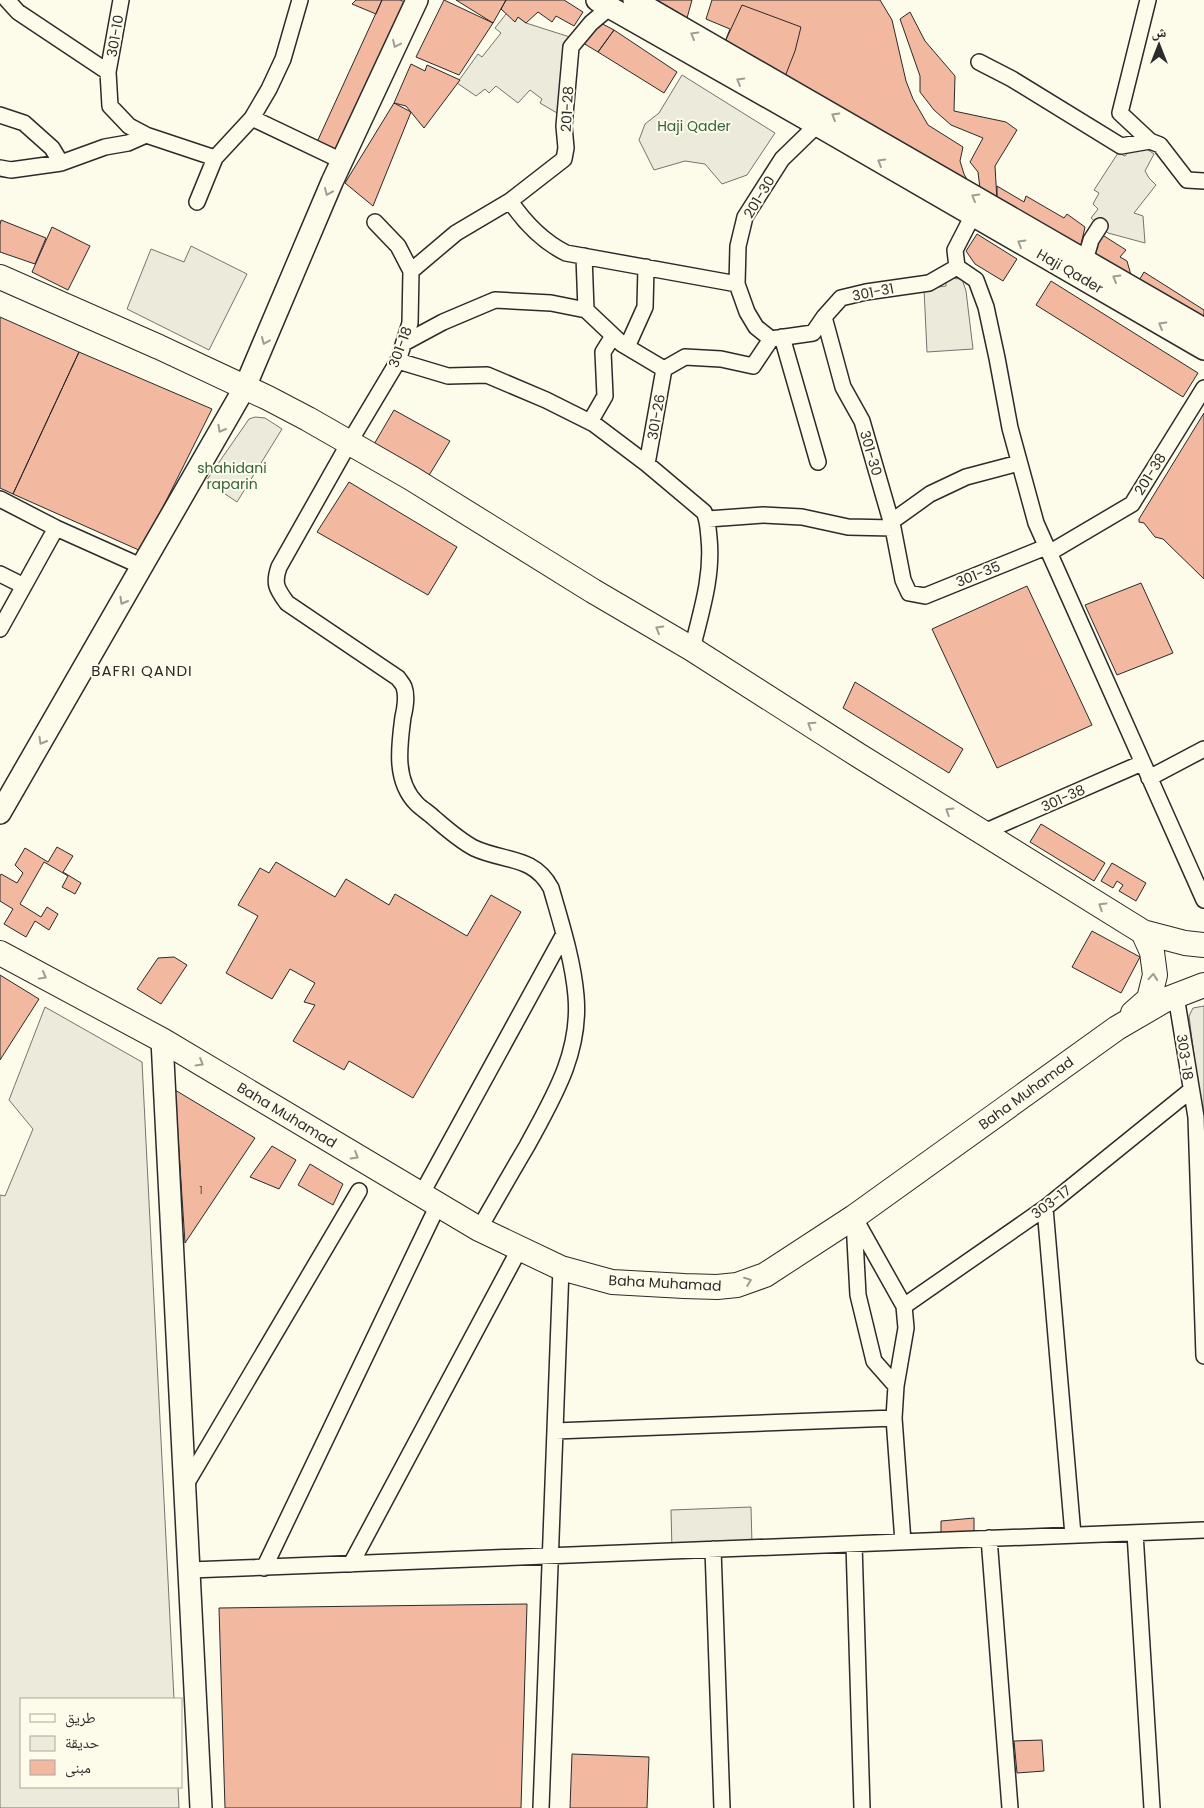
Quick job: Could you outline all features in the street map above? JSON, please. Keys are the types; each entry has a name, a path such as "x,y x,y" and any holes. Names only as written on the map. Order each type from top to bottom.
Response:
{"main road":[{"path":"0,277 290,408 411,478 593,591 692,649 1143,932 1198,946"},
{"path":"1117,1028 1149,999 1155,975 1152,952 1143,932"},
{"name":"Baha Muhamad","path":"0,953 162,1040 479,1229 562,1268 612,1282 700,1286 737,1285 764,1275 854,1217 1117,1028 1166,1000 1202,987"}],"street":[{"path":"7,0 18,12 108,72"},
{"name":"301-10","path":"121,0 108,72 110,106 129,126 146,135 215,158"},
{"path":"197,202 215,158 252,118 269,89 283,59 300,0"},
{"path":"0,813 245,387 342,161 417,0"},
{"name":"Haji Qader","path":"634,0 1204,329"},
{"path":"1148,0 1120,113 1150,142"},
{"name":"Haji Qader","path":"604,4 1204,349"},
{"name":"201-28","path":"410,271 456,233 510,201 564,160 566,148 564,126 571,47 604,4"},
{"path":"979,62 1012,79 1121,146 1150,142 1160,145 1187,180 1204,181"},
{"path":"0,116 24,123 52,148 61,163"},
{"path":"252,118 342,161"},
{"name":"201-30","path":"737,284 738,246 746,217 782,160 817,125"},
{"path":"0,168 11,170 61,163 105,147 128,143 146,135"},
{"path":"510,201 524,220 550,245 566,253 737,284 756,327 777,338 818,462"},
{"path":"973,215 956,250 957,267 976,280 986,307 998,358 1010,428 1036,523 1204,900"},
{"name":"301-18","path":"375,222 398,246 410,271 410,322 398,361 349,443 279,567 275,578 278,589 287,603 398,678 405,688 405,709 399,746 400,771 406,789 416,804 452,835 473,847 494,856 519,862 539,871 551,888 572,965 576,998 575,1030 569,1062 557,1093 479,1229"},
{"path":"1093,265 1086,257 1092,240 1100,226"},
{"path":"584,256 586,310"},
{"path":"627,347 645,307 646,267"},
{"name":"301-31","path":"777,338 813,333 841,298 866,292 928,283 957,267"},
{"path":"404,343 444,322 495,300 551,303 586,310 627,347 664,369 685,357 721,359 753,366 777,338"},
{"name":"301-30","path":"824,317 843,387 862,421 892,525 903,580 909,593"},
{"path":"590,422 605,396 604,352 613,336"},
{"path":"398,361 448,376 487,375 546,400 590,422 647,464 704,512 708,519 711,557 708,583 692,649"},
{"name":"301-26","path":"647,464 664,369"},
{"name":"201-38","path":"1047,550 1132,504 1204,388"},
{"path":"708,519 763,515 792,517 848,527 892,525 930,494 966,477 1019,463"},
{"path":"0,499 56,528 143,567"},
{"path":"0,629 56,528"},
{"name":"301-35","path":"909,593 925,596 1047,550"},
{"path":"0,574 24,586"},
{"path":"1149,778 1204,749"},
{"name":"301-38","path":"984,832 1142,762"},
{"path":"264,1568 430,1200 564,934"},
{"name":"303-18","path":"1176,996 1196,1117 1204,1356"},
{"path":"162,1040 201,1808"},
{"name":"303-17","path":"904,1306 1045,1208 1191,1090"},
{"path":"185,1486 359,1191"},
{"path":"1045,1208 1073,1535"},
{"path":"854,1217 904,1306 906,1328 896,1386 894,1418 903,1542"},
{"path":"854,1217 858,1295 874,1361 896,1386"},
{"path":"351,1564 520,1248"},
{"path":"541,1808 562,1268"},
{"path":"555,1432 894,1418"},
{"path":"190,1570 1204,1530"},
{"path":"1135,1533 1152,1808"},
{"path":"989,1538 1010,1808"},
{"path":"854,1544 862,1808"},
{"path":"713,1549 722,1808"}],"green space":[{"name":"Haji Qader","path":"682,75 775,133 747,175 722,184 705,164 685,161 654,170 639,140 645,124 659,113"},
{"name":"shahidani raparin","path":"255,417 265,418 282,429 237,502 206,481 249,419"},
{"path":"1204,1006 1204,1244 1198,1087 1189,1016 1193,1008"},
{"path":"45,1007 142,1062 174,1698 20,1698 20,1788 178,1788 179,1808 0,1808 0,1195 5,1196 33,1129 9,1100"},
{"path":"751,1507 752,1544 672,1550 671,1510"}],"shaded area":[{"path":"506,14 518,17 526,23 576,39 563,112 557,113 540,103 542,99 530,90 518,103 496,86 489,93 485,89 476,96 457,83 478,54 482,57 501,33 495,28"},
{"path":"1131,149 1147,149 1154,154 1145,171 1156,185 1134,213 1143,216 1145,243 1108,233 1091,218 1098,209 1093,204 1099,193 1094,190 1118,153 1125,156"},
{"path":"191,246 247,274 209,350 127,309 151,249 184,262"},
{"path":"946,278 962,279 966,291 973,349 927,352 924,289 946,286"}],"building":[{"path":"356,0 382,0 376,14 352,4"},
{"path":"382,0 400,0 405,2 332,162 312,153"},
{"path":"444,0 493,23 459,75 416,57"},
{"path":"456,0 506,0 493,23"},
{"path":"506,0 564,0 583,12 574,26 556,16 552,22 538,12 526,23 518,17 515,22 501,9"},
{"path":"657,0 692,0 687,18"},
{"path":"712,0 880,0 892,20 906,81 913,99 928,125 963,147 960,161 969,183 724,44 730,29 706,19"},
{"path":"742,5 801,27 795,51 784,79 724,44"},
{"path":"910,12 925,41 955,76 954,111 1006,122 1017,130 995,166 997,200 980,189 978,172 970,162 983,138 951,125 934,110 920,92 920,76 900,19"},
{"path":"595,20 614,30 598,52 583,43"},
{"path":"614,30 677,72 664,93 598,52"},
{"path":"411,64 425,71 427,65 460,80 424,128 406,106 394,103"},
{"path":"394,103 411,112 373,206 345,183"},
{"path":"997,186 1024,202 1026,196 1064,218 1067,214 1085,227 1080,249 997,200"},
{"path":"1,220 46,238 35,264 0,252"},
{"path":"52,227 90,246 68,290 32,272"},
{"path":"977,234 1017,259 1003,281 975,264 966,251"},
{"path":"1101,234 1126,250 1120,257 1127,261 1133,282 1092,255 1098,247 1094,244"},
{"path":"1144,272 1204,310 1204,324 1137,284"},
{"path":"1051,281 1198,373 1183,397 1036,305"},
{"path":"0,317 79,352 13,494 0,488"},
{"path":"79,352 212,409 141,551 13,494"},
{"path":"394,410 450,441 428,477 373,446"},
{"path":"1204,413 1204,579 1163,539 1155,537 1144,523 1139,522 1139,519"},
{"path":"349,482 457,547 428,595 317,532"},
{"path":"1141,583 1173,653 1117,675 1085,605"},
{"path":"1027,586 1092,725 997,768 932,629"},
{"path":"855,682 963,749 949,773 843,708"},
{"path":"1041,824 1105,863 1094,881 1030,842"},
{"path":"57,847 73,856 63,872 81,883 75,894 62,887 68,876 44,862 20,904 41,917 47,907 58,914 49,930 35,921 26,937 4,924 13,909 0,901 0,876 1,874 17,883 23,873 15,865 25,848 48,862"},
{"path":"276,862 335,897 346,879 389,905 395,894 467,936 491,895 521,912 413,1098 349,1061 344,1070 293,1041 315,1005 304,1002 315,983 290,969 272,999 226,973 258,916 238,905 260,868 269,873"},
{"path":"1112,863 1146,883 1136,901 1119,891 1123,885 1117,881 1113,888 1101,881"},
{"path":"1092,931 1140,957 1121,993 1072,967"},
{"path":"174,957 187,965 161,1004 137,989 158,958"},
{"path":"0,975 39,999 0,1060"},
{"path":"175,1090 255,1138 185,1243"},
{"path":"272,1146 296,1160 279,1189 250,1177"},
{"path":"310,1164 343,1184 333,1205 298,1185"},
{"path":"974,1518 974,1535 941,1537 941,1521"},
{"path":"527,1604 521,1808 225,1808 219,1608"},
{"path":"1042,1740 1044,1771 1017,1773 1014,1741"},
{"path":"572,1754 649,1757 647,1808 570,1808"}],"district":[{"name":"BAFRI QANDI","path":"142,670"}]}
